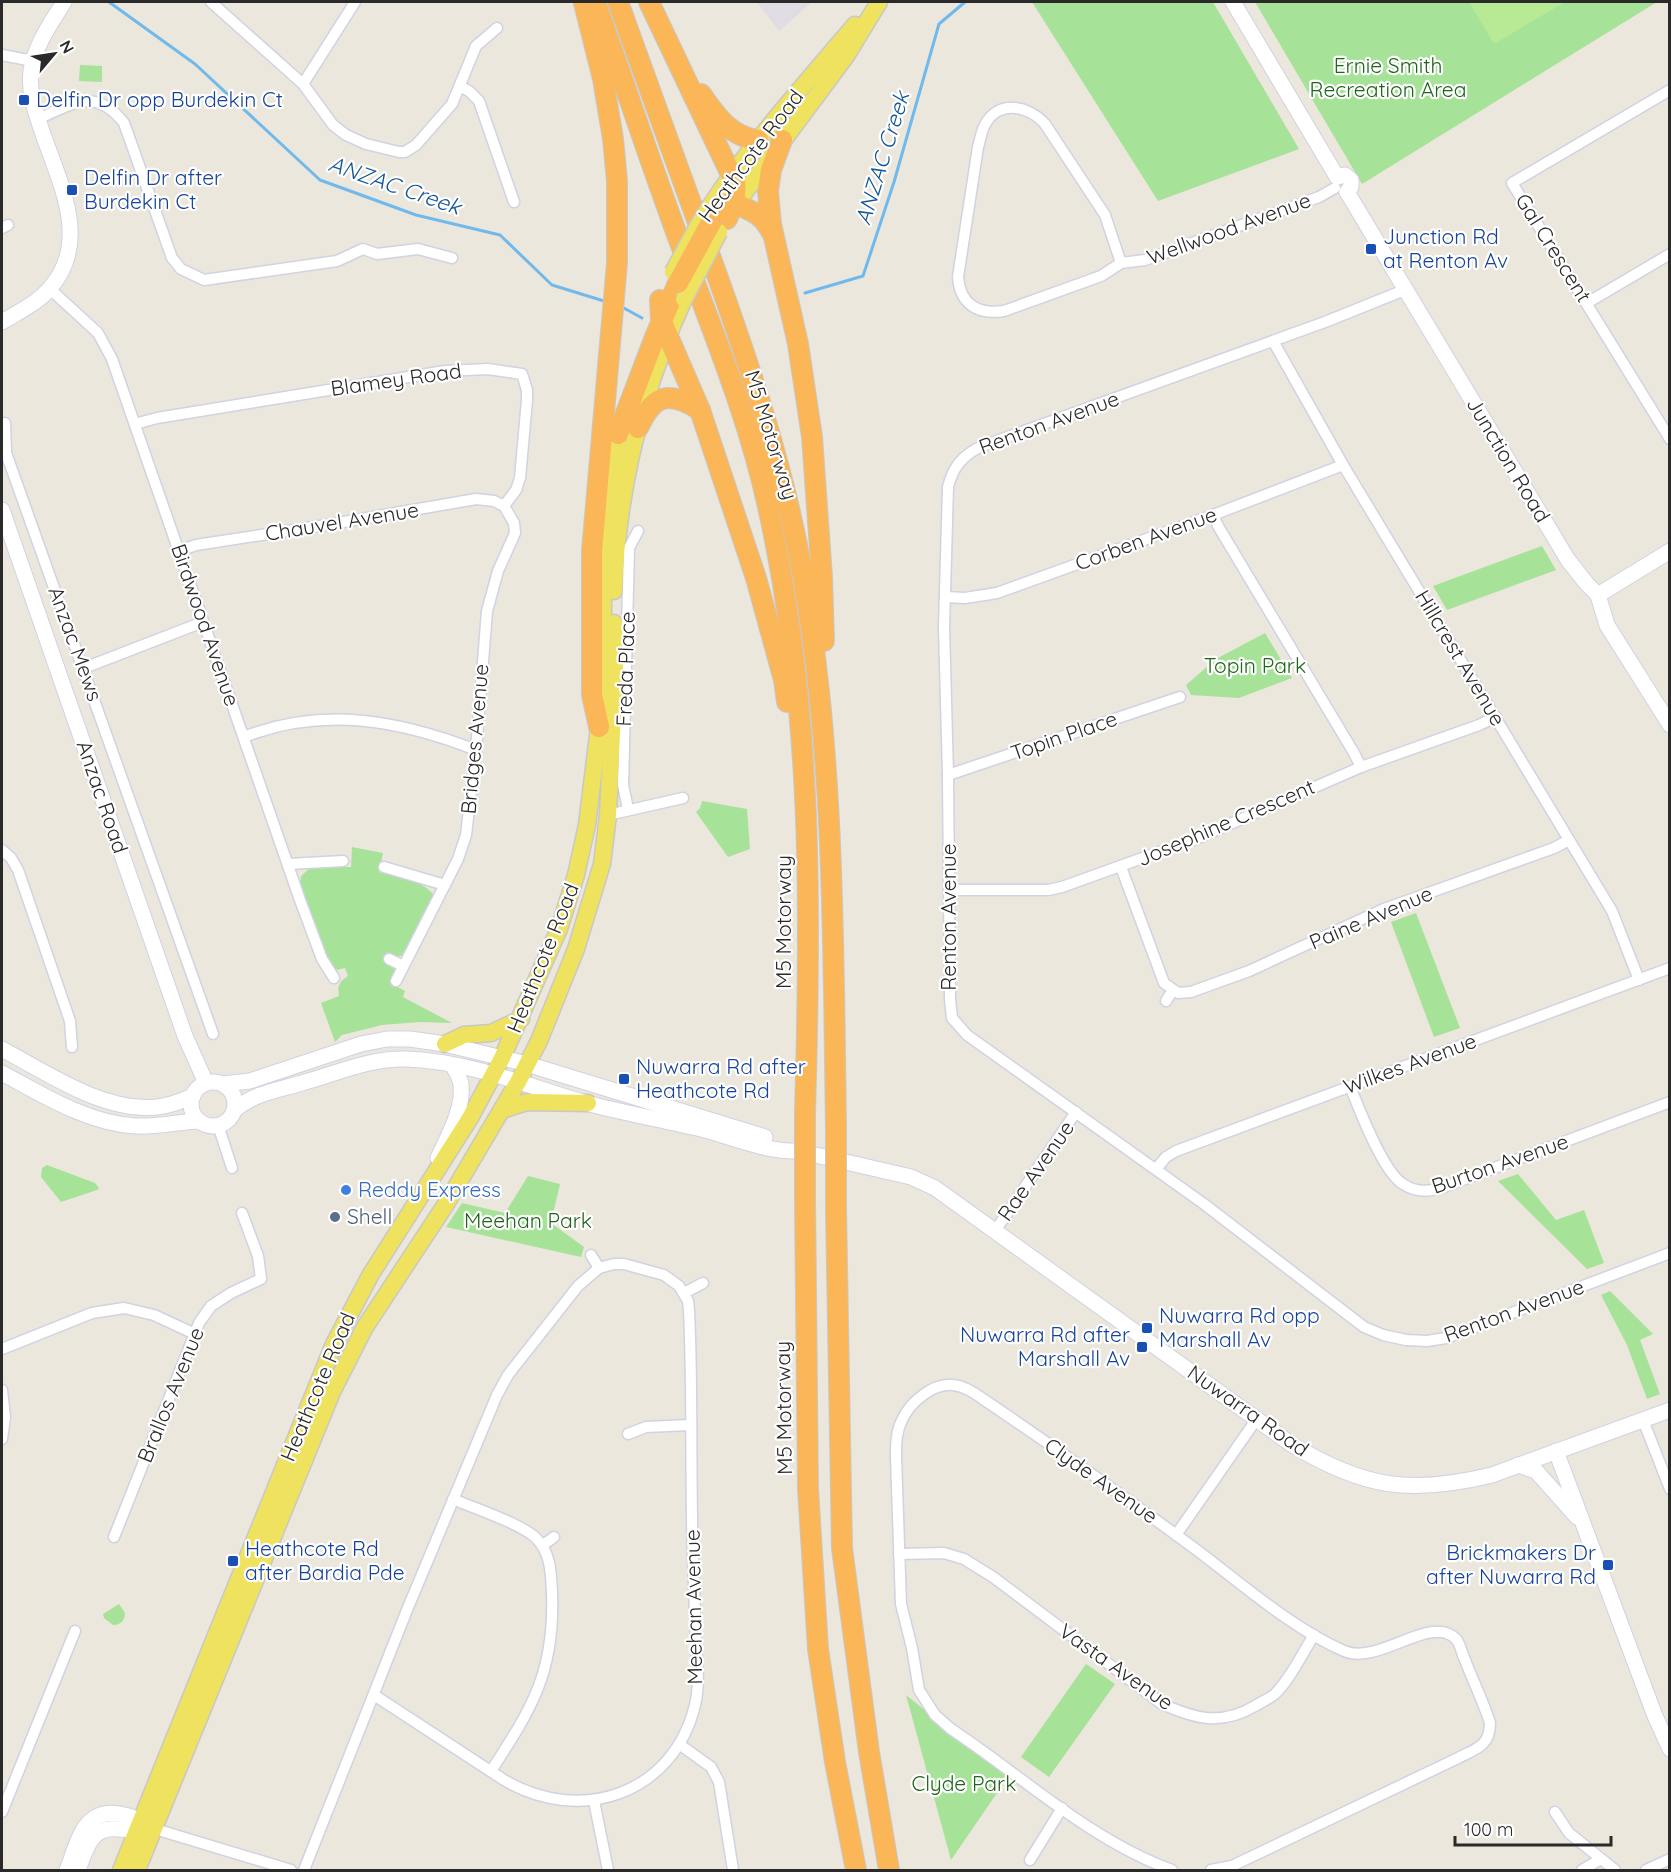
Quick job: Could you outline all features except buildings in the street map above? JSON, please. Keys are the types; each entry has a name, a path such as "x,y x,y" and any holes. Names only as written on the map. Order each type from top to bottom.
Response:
{"highway":[{"path":"583,2 605,88 617,181 615,296 592,550 592,695 599,727"},
{"name":"M5 Motorway","path":"595,2 742,412 768,504 784,585 797,672 807,812 809,967 805,1199 808,1489 818,1649 835,1762 856,1870"},
{"name":"M5 Motorway","path":"618,2 759,396 780,472 802,569 816,655 828,794 842,1548 869,1752 889,1870"},
{"path":"618,434 665,329 678,285 736,190 731,174 649,2"},
{"path":"680,65 708,105 733,132 745,138 758,140"},
{"path":"782,140 771,170 768,191 771,224 798,344 812,437 822,577 828,794"},
{"path":"723,213 760,214 775,241"},
{"path":"660,300 665,329 700,410 756,578 784,680 796,785 799,897 809,967"},
{"path":"638,428 650,405 670,397 683,400 700,410"}],"main road":[{"path":"2,322 50,289 61,271 70,240 68,206 31,93 33,62 42,38 64,2"},
{"name":"Heathcote Road","path":"731,174 877,2"},
{"name":"Heathcote Road","path":"723,213 846,56 877,2"},
{"name":"Junction Road","path":"1233,2 1340,186 1407,289 1568,560 1598,595 1607,625 1670,725"},
{"name":"Heathcote Road","path":"137,1870 145,1827 334,1344 366,1283 470,1118 521,1019 559,929 576,875 587,825 599,727 604,543 607,502 618,434 637,358 660,300 678,285"},
{"name":"Heathcote Road","path":"121,1870 145,1827 214,1680 337,1383 365,1327 446,1204 518,1082 540,1038 576,949 602,864 608,815 615,672 615,572 622,508 638,428 665,329"},
{"name":"Anzac Road","path":"2,510 185,1036 206,1083"},
{"path":"1598,595 1670,551"},
{"path":"445,1044 464,1035 491,1033 521,1019"},
{"name":"Nuwarra Road","path":"223,1084 250,1081 361,1044 387,1039 410,1039 445,1044 527,1064 705,1117 785,1143 798,1151"},
{"path":"2,1049 88,1094 126,1106 157,1107 174,1104 193,1096"},
{"name":"Nuwarra Road","path":"234,1110 255,1095 380,1060 406,1059 493,1075 588,1103 784,1152 798,1151 911,1177 935,1188 1256,1420 1301,1450 1352,1476 1411,1487 1440,1486 1492,1475 1670,1410"},
{"path":"421,1196 453,1126 461,1099 461,1085 453,1066"},
{"path":"2,1073 87,1116 107,1122 147,1126 199,1121 218,1125 228,1120 234,1110 233,1095 223,1084 206,1083 200,1086 193,1096 192,1109 199,1121"},
{"path":"502,1110 527,1102 588,1103"},
{"path":"1556,1450 1651,1705 1670,1749"},
{"path":"1518,1465 1536,1471 1583,1524"},
{"path":"67,1870 82,1832 87,1823 96,1816 109,1813 145,1827"},
{"path":"78,1870 91,1838 100,1830 145,1827"}],"street":[{"path":"211,2 303,84 333,124 346,135 366,144 399,153 416,145 452,104 476,46 497,27"},
{"path":"303,84 355,2"},
{"path":"2,54 33,62"},
{"path":"460,87 469,91 479,101 514,202"},
{"name":"Gal Crescent","path":"1670,90 1512,183 1670,439"},
{"path":"38,119 93,100 105,104 115,112 124,123 172,258 181,269 204,280 337,261 363,249 377,254 418,249 452,258"},
{"name":"Wellwood Avenue","path":"1121,262 1100,206 1037,115 1027,109 1017,107 1007,108 990,118 983,127 978,147 958,286 968,302 988,313 1004,311 1101,276 1121,262 1145,260 1319,197 1340,186"},
{"path":"1587,303 1670,254"},
{"name":"Birdwood Avenue","path":"50,289 98,333 112,359 322,959 334,978"},
{"name":"Renton Avenue","path":"1407,289 1273,341 980,447 960,461 952,473 948,487 945,597 952,1018 967,1035 1156,1169 1359,1323 1383,1335 1400,1340 1416,1341 1446,1338 1670,1253"},
{"name":"Hillcrest Avenue","path":"1273,341 1343,465 1612,911 1639,980"},
{"name":"Blamey Road","path":"135,424 157,418 445,371 488,369 522,374 527,390 527,400 520,478 516,490 504,506"},
{"name":"Anzac Mews","path":"5,423 6,453 213,1034"},
{"name":"Corben Avenue","path":"945,597 973,598 996,593 1213,515 1343,465"},
{"name":"Chauvel Avenue","path":"178,551 196,545 476,499 494,501 504,506"},
{"name":"Bridges Avenue","path":"396,981 445,885 466,835 476,750 487,611 498,571 515,533 514,523 504,506"},
{"path":"1213,515 1354,753 1360,767"},
{"name":"Freda Place","path":"628,809 623,785 629,548 638,531"},
{"path":"84,668 203,622"},
{"name":"Topin Place","path":"948,775 1179,697"},
{"name":"Josephine Crescent","path":"949,890 1048,890 1062,887 1198,837 1360,767 1496,717"},
{"path":"244,737 287,724 352,720 408,727 476,750"},
{"path":"608,815 683,798"},
{"name":"Paine Avenue","path":"1173,990 1178,993 1191,992 1249,971 1384,909 1554,848 1569,840"},
{"path":"2,850 11,858 18,870 70,1021 72,1047"},
{"path":"288,864 343,861"},
{"path":"384,867 445,885"},
{"path":"1121,867 1161,977 1173,990 1166,1001"},
{"path":"389,959 403,966"},
{"name":"Wilkes Avenue","path":"1156,1169 1166,1157 1176,1151 1670,968"},
{"name":"Burton Avenue","path":"1350,1086 1370,1133 1394,1175 1404,1185 1425,1191 1444,1188 1670,1102"},
{"name":"Rae Avenue","path":"995,1231 1076,1112"},
{"path":"218,1125 232,1168"},
{"name":"Brallos Avenue","path":"114,1537 199,1323 211,1306 231,1293 261,1279 258,1256 242,1213"},
{"path":"591,1255 599,1268"},
{"path":"304,1870 453,1499 503,1384 578,1286 599,1268 624,1264 657,1272 672,1280 684,1293 703,1283"},
{"name":"Meehan Avenue","path":"374,1695 491,1771 519,1788 543,1798 594,1801 621,1793 640,1783 666,1762 679,1743 692,1714 698,1679 690,1425 689,1310 684,1293"},
{"path":"2,1349 92,1313 124,1308 154,1315 195,1334"},
{"name":"Clyde Avenue","path":"1172,1870 1145,1861 1062,1808 951,1729 935,1715 919,1690 901,1604 897,1437 902,1420 909,1409 919,1398 942,1386 953,1385 966,1388 991,1404 1314,1635 1347,1653 1373,1653 1427,1633 1441,1631 1456,1639 1490,1723 1487,1740 1464,1755 1232,1866 1211,1870"},
{"path":"2,1390 5,1417 2,1439"},
{"path":"1176,1535 1256,1420"},
{"path":"1643,1420 1670,1489"},
{"path":"628,1434 646,1427 690,1425"},
{"path":"453,1499 529,1532 543,1545 549,1558 553,1621 548,1658 540,1686 529,1711 491,1771"},
{"path":"543,1545 554,1537"},
{"name":"Vasta Avenue","path":"899,1554 944,1553 964,1559 993,1577 1162,1704 1188,1716 1215,1720 1244,1713 1274,1695 1286,1681 1314,1635"},
{"path":"2,1812 75,1631"},
{"path":"679,1743 711,1767 720,1782 733,1870"},
{"path":"594,1801 608,1870"},
{"path":"1030,1860 1062,1808"},
{"path":"1556,1812 1569,1833 1615,1870"},
{"path":"145,1827 291,1870"},
{"path":"1582,1870 1601,1859"},
{"path":"1646,1870 1670,1859"}],"shaded area":[{"path":"757,2 812,2 779,31"}],"green space":[{"path":"1032,2 1213,2 1299,149 1158,201"},
{"name":"Ernie Smith Recreation Area","path":"1255,2 1657,2 1362,184"},
{"path":"1469,2 1565,2 1494,44"},
{"path":"80,65 102,66 102,82 79,81"},
{"path":"1542,546 1556,570 1447,610 1433,586"},
{"name":"Topin Park","path":"1265,633 1292,678 1239,698 1191,695 1186,685 1216,659"},
{"path":"702,801 747,809 750,849 728,857 696,812"},
{"path":"352,847 383,853 379,872 415,882 433,894 433,902 406,954 397,957 387,952 383,959 394,969 392,984 405,991 403,997 452,1023 420,1022 382,1025 342,1035 335,1042 321,1003 339,996 339,984 348,976 345,968 337,970 329,964 300,884 301,876 311,867 351,867"},
{"path":"1416,913 1460,1028 1434,1037 1391,922"},
{"path":"47,1165 95,1183 99,1188 61,1202 41,1177 42,1168"},
{"path":"1518,1174 1556,1220 1584,1210 1604,1263 1587,1269 1498,1181"},
{"name":"Meehan Park","path":"528,1176 560,1184 551,1223 584,1247 581,1257 446,1227 462,1203 505,1213"},
{"path":"1610,1291 1653,1334 1640,1340 1660,1394 1647,1399 1627,1345 1601,1295"},
{"path":"119,1604 125,1613 124,1618 122,1622 113,1625 104,1618 103,1614"},
{"path":"1086,1664 1115,1684 1049,1777 1021,1757"},
{"name":"Clyde Park","path":"906,1695 1008,1777 951,1860"}],"waterway":[{"name":"ANZAC Creek","path":"109,2 195,64 320,180 416,215 500,235 552,285 604,301"},
{"name":"ANZAC Creek","path":"805,293 863,276 894,182 939,24 965,2"},
{"name":"ANZAC Creek","path":"622,307 642,318"}],"place":[{"name":"Delfin Dr opp Burdekin Ct","path":"24,100"},
{"name":"Delfin Dr after Burdekin Ct","path":"72,190"},
{"name":"Junction Rd at Renton Av","path":"1371,249"},
{"name":"Nuwarra Rd after Heathcote Rd","path":"624,1079"},
{"name":"Reddy Express","path":"346,1190"},
{"name":"Shell","path":"335,1217"},
{"name":"Nuwarra Rd opp Marshall Av","path":"1147,1328"},
{"name":"Nuwarra Rd after Marshall Av","path":"1142,1347"},
{"name":"Heathcote Rd after Bardia Pde","path":"233,1561"},
{"name":"Brickmakers Dr after Nuwarra Rd","path":"1608,1565"}]}
